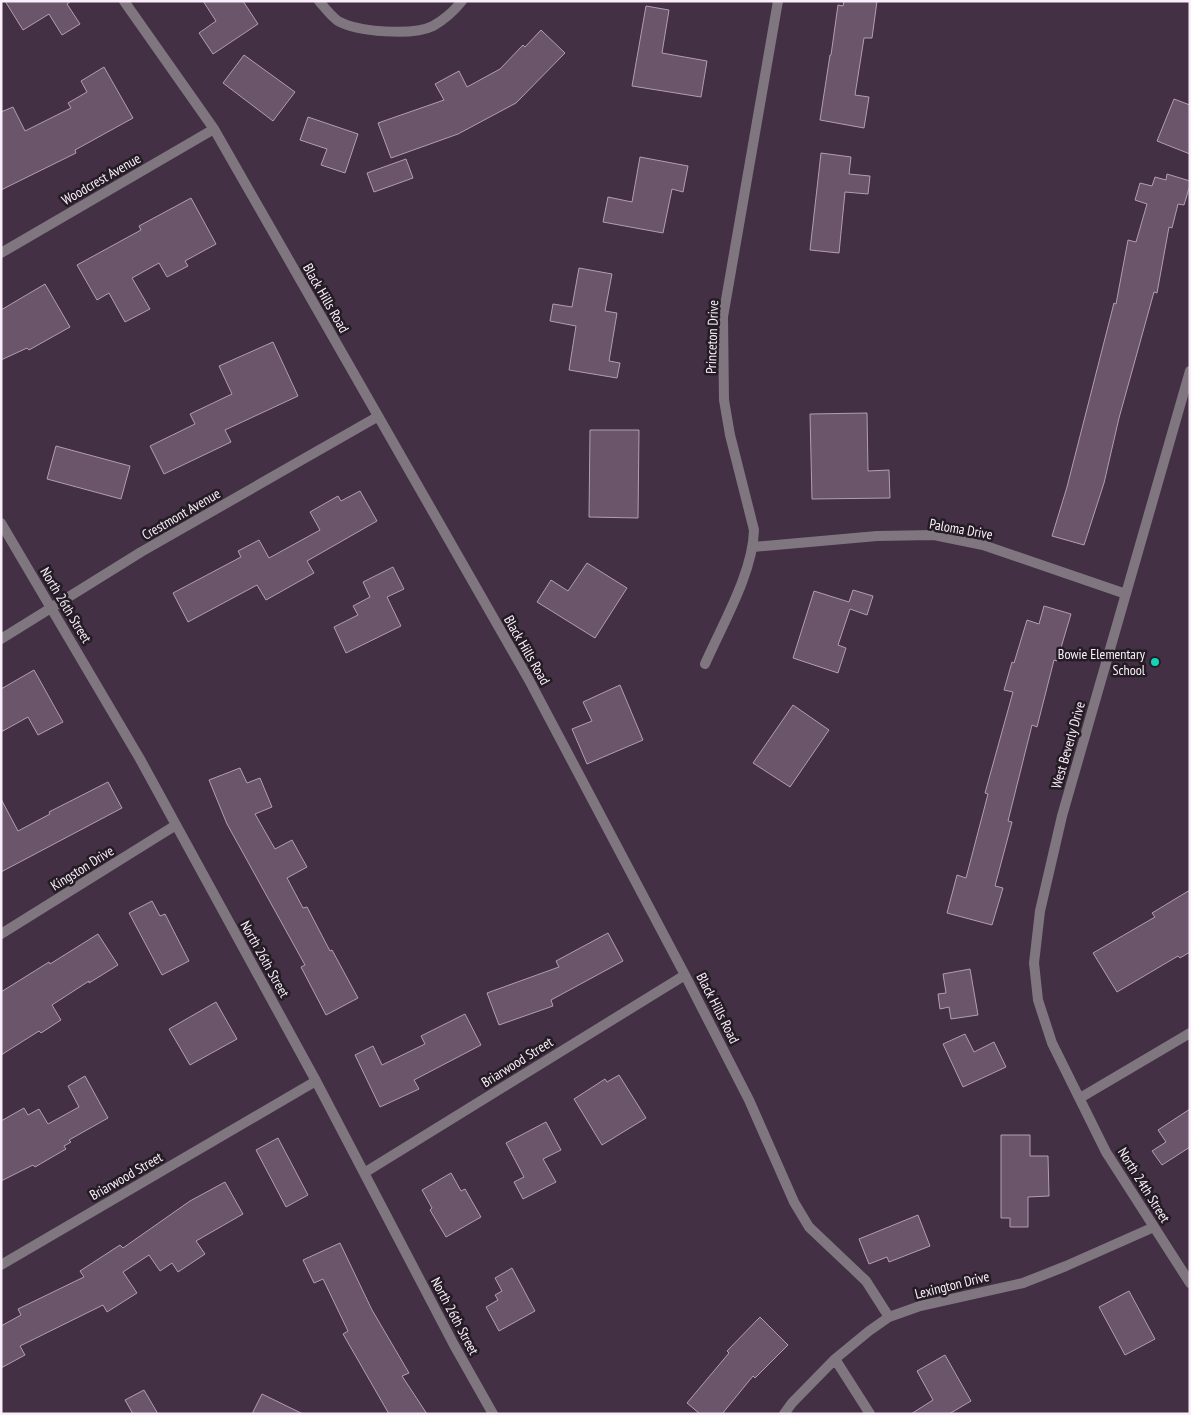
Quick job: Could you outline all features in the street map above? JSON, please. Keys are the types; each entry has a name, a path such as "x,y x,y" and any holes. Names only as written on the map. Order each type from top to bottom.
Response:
{"street":[{"name":"Black Hills Road","path":"124,1 214,129 529,680 750,1100 794,1202 809,1227 866,1281 889,1317"},
{"path":"319,1 339,21 364,30 412,32 432,27 451,14 462,1"},
{"name":"Princeton Drive","path":"704,664 746,574 754,547 754,530 730,435 724,400 723,317 778,1"},
{"name":"Woodcrest Avenue","path":"1,253 214,129"},
{"name":"West Beverly Drive","path":"1080,1098 1052,1043 1038,1000 1034,964 1040,911 1062,816 1190,371"},
{"name":"Crestmont Avenue","path":"1,639 141,552 377,417"},
{"name":"North 26th Street","path":"1,523 140,759 316,1081 454,1345 493,1414"},
{"name":"Paloma Drive","path":"754,547 877,536 934,535 983,545 1126,594"},
{"name":"Kingston Drive","path":"1,934 176,825"},
{"name":"Briarwood Street","path":"364,1173 685,975"},
{"path":"1080,1098 1190,1033"},
{"name":"Briarwood Street","path":"1,1265 316,1081"},
{"name":"North 24th Street","path":"1080,1098 1106,1152 1190,1283"},
{"name":"Lexington Drive","path":"784,1414 835,1358 889,1317 920,1306 1023,1282 1066,1266 1154,1227"},
{"path":"835,1358 870,1414"}],"building":[{"path":"5,1 71,1 67,4 80,24 62,35 49,14 23,30"},
{"path":"203,1 243,1 258,24 213,54 199,33 216,21"},
{"path":"844,1 877,1 872,38 864,38 855,95 869,97 864,128 820,120 838,5 843,6"},
{"path":"646,6 669,10 662,53 707,61 701,97 632,86"},
{"path":"541,30 565,53 516,103 458,134 391,158 378,123 444,100 435,84 459,71 467,87 500,69 523,45 525,47"},
{"path":"244,55 295,92 273,121 223,83"},
{"path":"104,67 133,118 75,150 76,153 1,190 1,112 13,107 25,131 71,108 68,103 87,92 81,81"},
{"path":"1174,99 1190,105 1190,154 1157,141"},
{"path":"308,117 358,134 345,173 321,165 327,149 300,140"},
{"path":"821,153 851,157 849,174 870,176 868,194 845,192 839,253 810,250"},
{"path":"640,157 688,166 683,192 672,189 663,233 603,222 608,197 632,202"},
{"path":"406,159 413,178 374,192 367,173"},
{"path":"1167,174 1190,181 1190,185 1184,205 1178,204 1172,228 1169,227 1157,293 1154,292 1119,418 1104,483 1084,545 1052,536 1067,487 1114,303 1116,304 1128,240 1136,242 1147,204 1135,200 1140,183 1152,186 1155,177 1166,180"},
{"path":"191,198 216,244 185,261 188,266 167,277 159,263 132,278 150,309 125,322 109,293 97,300 77,265 141,230 139,226"},
{"path":"579,268 612,274 605,311 617,313 609,361 620,363 617,378 569,370 576,326 550,321 553,304 572,307"},
{"path":"45,284 70,327 29,350 27,348 1,360 1,310"},
{"path":"273,342 298,396 225,430 231,442 164,474 150,446 195,424 190,414 232,394 219,366"},
{"path":"867,413 868,471 889,470 890,498 812,499 810,414"},
{"path":"590,430 639,430 638,518 589,517"},
{"path":"56,446 130,466 121,499 47,479"},
{"path":"360,491 377,521 307,561 314,573 266,600 257,585 188,622 173,593 241,557 238,551 259,540 269,558 320,530 310,512 338,496 341,501"},
{"path":"587,563 627,588 595,638 537,602 551,580 568,591"},
{"path":"393,567 404,589 387,597 401,626 346,653 334,627 358,615 353,606 370,597 363,582"},
{"path":"853,590 873,596 867,615 850,609 838,645 846,648 838,673 793,658 814,591 849,602"},
{"path":"1044,606 1071,614 1057,661 1054,660 1037,727 1032,725 1008,821 1012,822 995,886 1003,888 992,925 947,913 957,875 966,878 988,794 985,793 1013,692 1004,690 1012,662 1014,663 1027,620 1039,624"},
{"path":"34,670 63,722 38,735 28,717 1,732 1,689"},
{"path":"620,685 643,740 587,764 572,729 592,721 583,702"},
{"path":"793,705 829,730 790,787 753,763"},
{"path":"240,768 247,783 260,778 272,807 255,814 275,849 292,840 307,867 287,878 303,908 307,907 358,998 326,1015 301,967 305,965 227,824 209,780"},
{"path":"108,782 122,808 1,872 1,799 18,831 50,814 49,812"},
{"path":"1190,890 1190,952 1180,958 1178,956 1117,992 1093,953 1155,917 1152,913"},
{"path":"152,901 160,916 165,914 189,961 162,975 129,913"},
{"path":"608,933 623,961 551,1000 553,1006 499,1025 487,993 559,967 556,961"},
{"path":"98,934 118,965 52,1005 61,1020 41,1033 39,1031 1,1055 1,992"},
{"path":"970,969 978,1015 951,1019 949,1007 940,1009 938,994 946,993 943,974"},
{"path":"216,1002 237,1039 190,1065 169,1029"},
{"path":"465,1014 481,1045 414,1080 419,1089 380,1107 355,1055 373,1046 382,1065 425,1044 421,1036"},
{"path":"965,1034 974,1052 994,1042 1006,1067 963,1087 943,1044"},
{"path":"619,1075 646,1118 602,1145 574,1099 605,1079 607,1082"},
{"path":"85,1076 108,1118 69,1140 71,1142 64,1146 66,1149 35,1167 33,1165 1,1181 1,1121 24,1108 28,1115 39,1109 48,1124 79,1107 68,1086"},
{"path":"1190,1109 1190,1147 1162,1165 1152,1151 1166,1142 1158,1130"},
{"path":"546,1122 561,1150 543,1159 556,1182 523,1199 514,1182 524,1177 506,1143"},
{"path":"1001,1135 1030,1135 1030,1156 1048,1156 1049,1196 1028,1197 1028,1227 1010,1227 1010,1218 1001,1218"},
{"path":"278,1138 308,1195 286,1207 256,1150"},
{"path":"451,1173 461,1191 465,1189 481,1217 446,1237 430,1210 432,1208 422,1190"},
{"path":"225,1182 243,1214 196,1241 205,1254 178,1272 172,1263 160,1271 149,1255 123,1272 137,1293 107,1312 103,1305 20,1346 25,1355 1,1368 1,1326 21,1315 18,1309 84,1277 80,1271 120,1245 123,1248 190,1201"},
{"path":"918,1215 930,1246 889,1262 887,1257 869,1264 859,1239"},
{"path":"340,1243 372,1310 409,1373 402,1376 427,1414 389,1414 343,1334 348,1331 323,1279 314,1283 303,1260"},
{"path":"512,1268 535,1311 499,1331 486,1307 498,1300 495,1295 502,1291 495,1278"},
{"path":"1129,1291 1155,1339 1125,1355 1099,1307"},
{"path":"760,1317 788,1345 755,1378 753,1376 722,1414 700,1414 687,1403 729,1353 727,1351"},
{"path":"945,1355 971,1401 949,1414 911,1414 933,1400 917,1371"},
{"path":"144,1390 158,1414 133,1414 125,1400"},
{"path":"262,1394 303,1414 252,1414"}],"place":[{"name":"Bowie Elementary School","path":"1155,662"}]}
